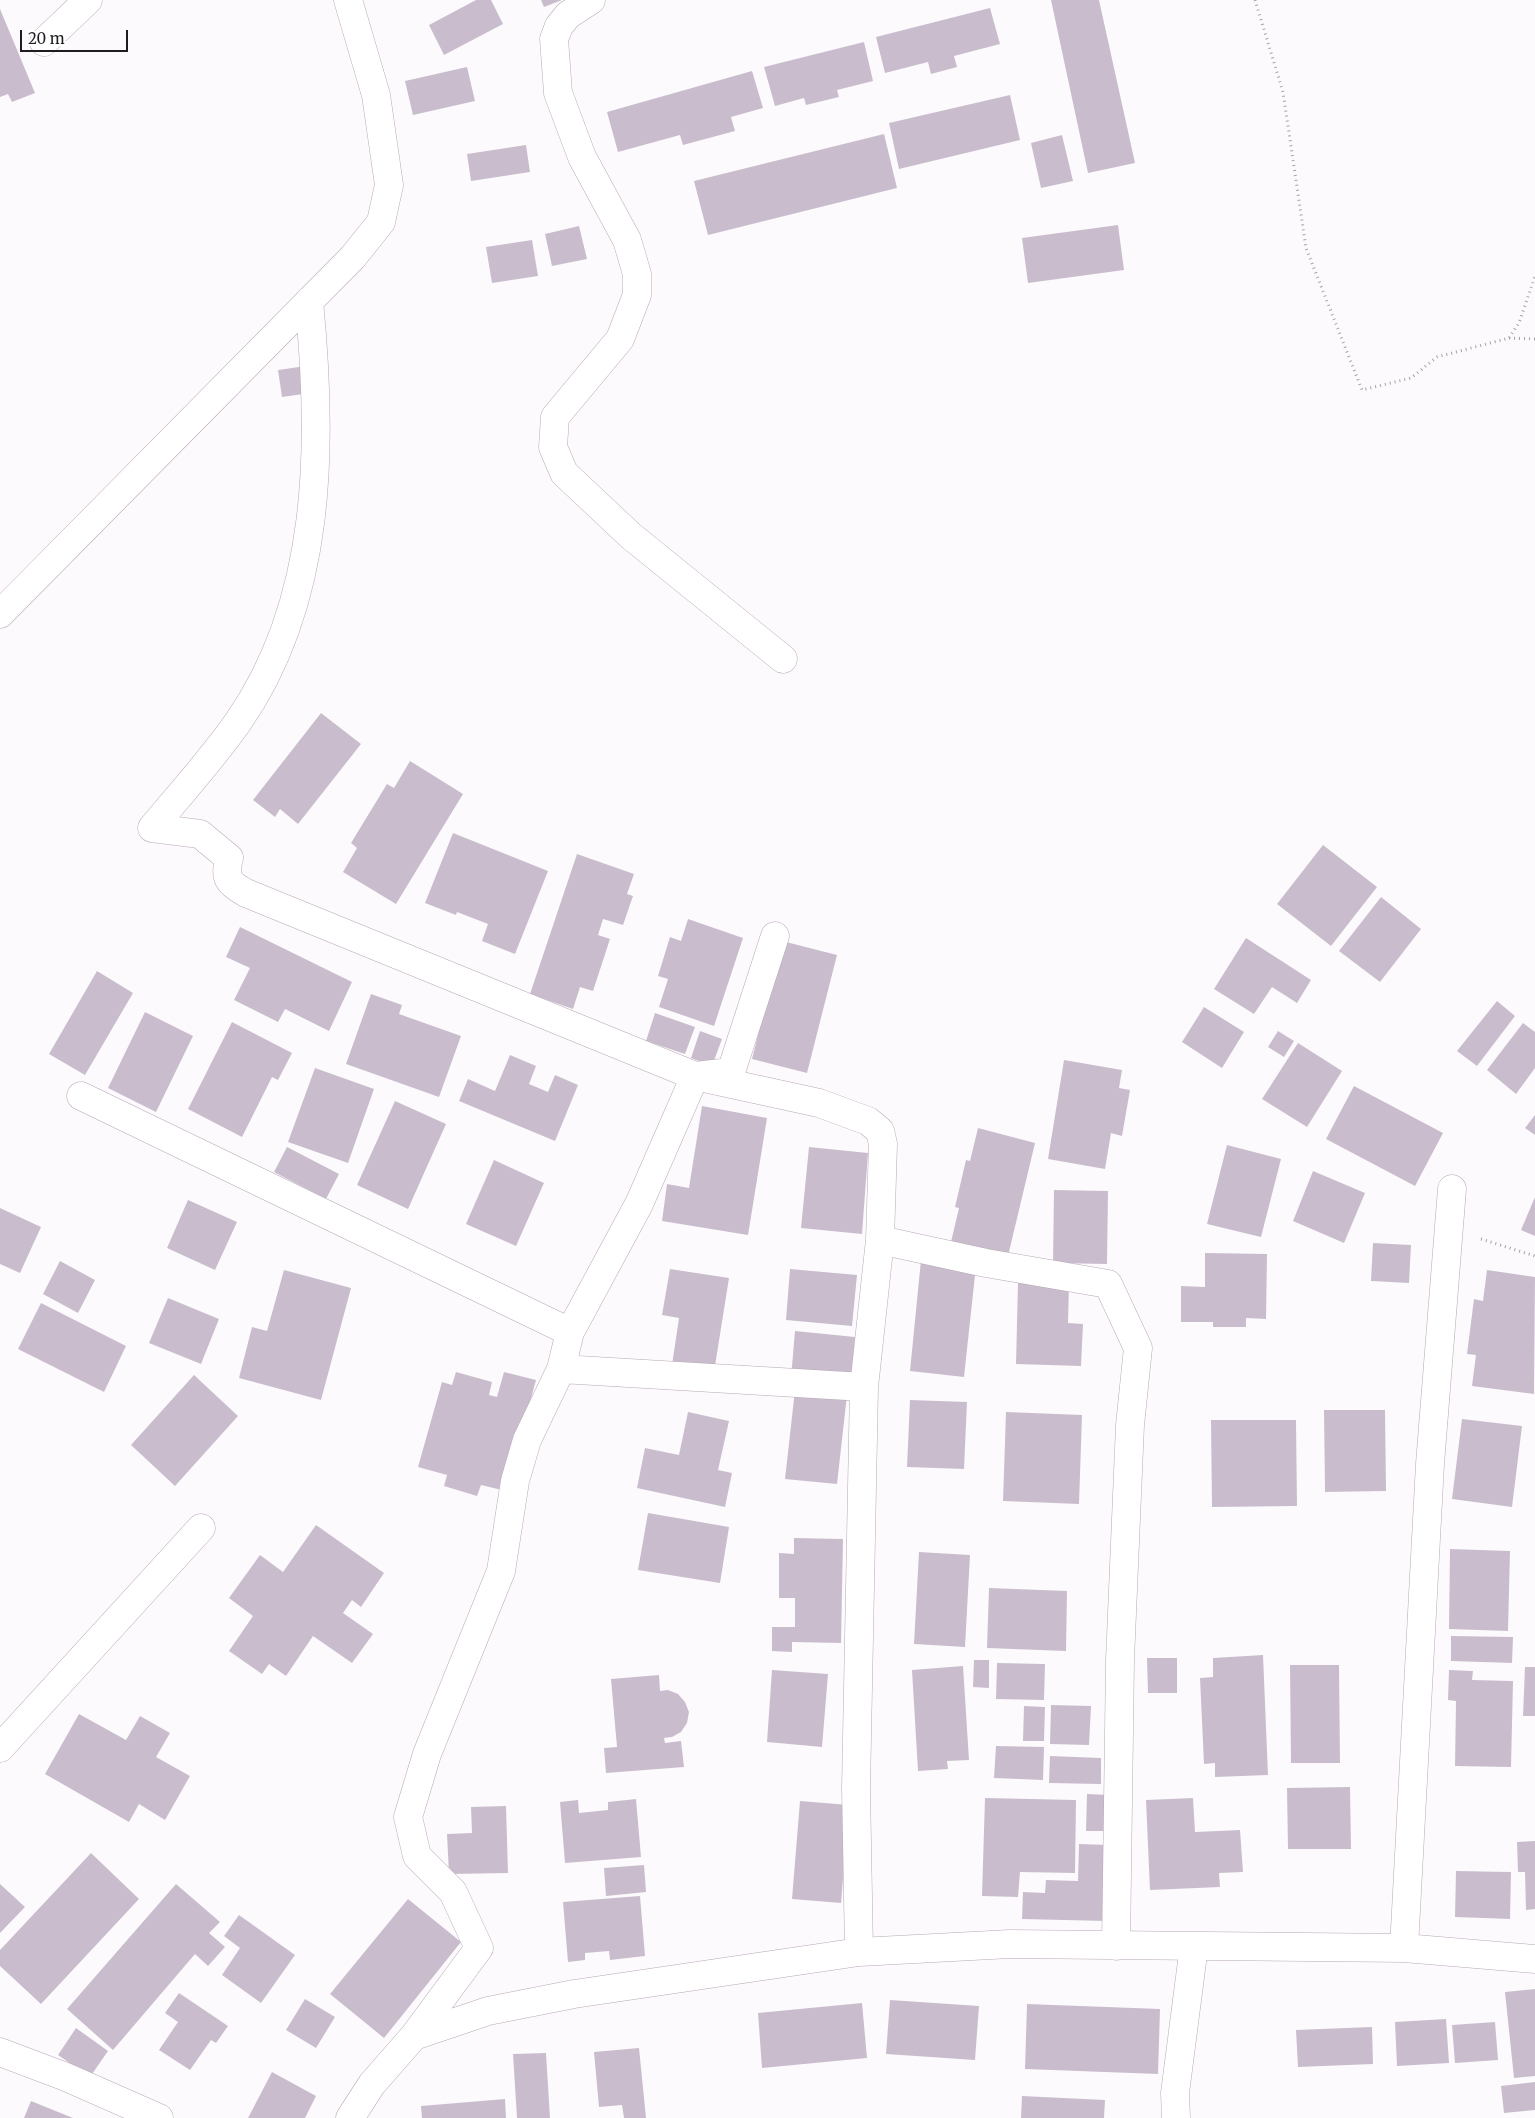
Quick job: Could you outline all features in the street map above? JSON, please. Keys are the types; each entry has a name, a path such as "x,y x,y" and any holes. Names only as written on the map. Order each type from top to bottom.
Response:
{"street":[{"path":"44,42 88,0"},
{"path":"0,614 353,256 381,222 389,185 376,95 348,0"},
{"path":"591,0 568,15 559,26 554,39 558,93 582,157 627,240 637,274 637,295 620,339 555,417 553,447 564,472 631,536 783,659"},
{"path":"309,301 316,372 316,440 312,514 306,561 286,626 268,670 238,721 152,828 200,834 229,858 226,869 227,876 232,884 246,893 695,1076 819,1102 875,1126 880,1131 883,1138 880,1240 864,1387 856,1788 859,1952"},
{"path":"695,1076 731,1072 775,936"},
{"path":"350,2118 372,2084 414,2036 480,1948 453,1892 417,1856 408,1817 428,1754 501,1572 515,1481 527,1440 561,1369 570,1332 638,1204 695,1076"},
{"path":"81,1096 570,1332"},
{"path":"1404,1948 1430,1464 1452,1189"},
{"path":"880,1240 986,1263 1108,1284 1138,1348 1130,1425 1120,1660 1116,1946"},
{"path":"561,1369 864,1387"},
{"path":"0,1748 201,1528"},
{"path":"414,2036 488,2011 574,1994 859,1952 1010,1944 1404,1948 1535,1959"},
{"path":"1176,2118 1175,2093 1194,1946"},
{"path":"0,2052 66,2077 160,2118"}],"path":[{"path":"1255,0 1284,92 1306,248 1362,390 1411,378 1437,357 1508,338 1535,338"},
{"path":"1508,338 1519,323 1535,276"},
{"path":"1449,1229 1535,1256"}],"building":[{"path":"476,0 491,0 503,24 444,55 429,25"},
{"path":"541,0 562,0 544,7"},
{"path":"1051,0 1099,0 1135,163 1088,173"},
{"path":"990,8 1000,44 954,56 957,67 931,74 928,62 885,73 876,37"},
{"path":"0,9 35,93 12,102 8,94 0,97"},
{"path":"864,42 873,81 837,90 839,97 806,105 804,98 775,106 764,67"},
{"path":"467,67 475,101 413,115 405,81"},
{"path":"752,71 763,108 731,117 735,131 683,145 680,135 618,152 607,112"},
{"path":"1010,95 1020,140 899,169 889,123"},
{"path":"884,134 897,188 708,235 694,181"},
{"path":"1062,135 1073,181 1041,188 1031,143"},
{"path":"526,145 530,172 471,181 467,154"},
{"path":"1118,225 1124,270 1028,283 1022,238"},
{"path":"579,226 587,259 552,266 545,234"},
{"path":"532,240 538,276 492,283 486,247"},
{"path":"306,366 310,393 282,397 278,370"},
{"path":"321,713 361,744 298,824 280,809 275,817 253,800"},
{"path":"410,761 463,794 396,904 343,872 357,848 351,843 387,784 394,788"},
{"path":"453,833 548,871 515,954 482,941 488,924 457,912 456,915 425,903"},
{"path":"1323,845 1377,887 1331,946 1277,904"},
{"path":"577,854 634,874 627,894 633,896 623,925 603,919 598,935 610,939 593,991 580,987 573,1009 530,994"},
{"path":"1381,897 1421,929 1380,982 1339,951"},
{"path":"688,919 743,938 714,1026 659,1007 668,979 658,976 670,937 681,941"},
{"path":"240,927 352,982 329,1031 285,1009 278,1022 234,1000 250,968 226,957"},
{"path":"1246,938 1311,980 1297,1003 1272,987 1254,1014 1214,989"},
{"path":"782,941 837,955 807,1073 752,1059"},
{"path":"97,971 133,993 85,1075 49,1054"},
{"path":"371,994 402,1005 399,1014 461,1036 439,1097 346,1064"},
{"path":"1497,1001 1515,1016 1477,1066 1457,1051"},
{"path":"1204,1007 1244,1032 1222,1068 1182,1042"},
{"path":"145,1012 193,1036 156,1112 108,1088"},
{"path":"655,1013 695,1027 685,1054 646,1041"},
{"path":"232,1022 292,1053 278,1080 272,1077 242,1137 188,1109"},
{"path":"1523,1023 1535,1032 1535,1068 1516,1094 1487,1070"},
{"path":"700,1031 722,1039 712,1066 691,1058"},
{"path":"1278,1031 1294,1041 1284,1057 1268,1047"},
{"path":"1298,1043 1342,1071 1307,1127 1262,1099"},
{"path":"510,1055 536,1066 529,1084 548,1092 555,1075 578,1085 555,1141 459,1101 468,1079 495,1091"},
{"path":"1064,1060 1122,1070 1119,1088 1130,1090 1122,1136 1111,1133 1105,1169 1048,1159"},
{"path":"315,1068 374,1089 348,1163 288,1142"},
{"path":"1354,1086 1443,1133 1415,1186 1326,1139"},
{"path":"395,1101 446,1124 408,1209 357,1185"},
{"path":"702,1106 767,1118 748,1235 662,1221 667,1184 689,1188"},
{"path":"1535,1115 1535,1135 1525,1128"},
{"path":"978,1128 1035,1143 1008,1256 951,1242 959,1208 955,1207 966,1160 970,1161"},
{"path":"1227,1145 1281,1159 1261,1237 1207,1224"},
{"path":"287,1147 339,1174 326,1199 274,1172"},
{"path":"809,1147 868,1153 862,1234 801,1228"},
{"path":"494,1160 544,1183 516,1246 466,1224"},
{"path":"1313,1171 1365,1193 1344,1243 1293,1221"},
{"path":"1054,1190 1108,1191 1107,1264 1053,1263"},
{"path":"1535,1197 1535,1236 1521,1230"},
{"path":"188,1200 237,1222 215,1270 167,1248"},
{"path":"0,1208 41,1227 20,1273 0,1264"},
{"path":"1373,1243 1411,1245 1409,1283 1371,1281"},
{"path":"1205,1253 1267,1254 1266,1319 1246,1318 1246,1327 1213,1327 1213,1322 1181,1322 1181,1286 1205,1287"},
{"path":"921,1260 976,1266 964,1377 910,1371"},
{"path":"60,1261 95,1280 78,1313 43,1294"},
{"path":"670,1269 729,1278 714,1372 672,1365 679,1318 662,1315"},
{"path":"790,1269 857,1275 852,1326 786,1320"},
{"path":"284,1270 351,1288 321,1400 239,1378 252,1327 267,1331"},
{"path":"1487,1270 1535,1277 1534,1394 1472,1386 1476,1355 1467,1354 1474,1299 1483,1301"},
{"path":"1018,1282 1069,1283 1068,1323 1083,1324 1081,1366 1016,1364"},
{"path":"168,1298 219,1319 201,1364 149,1343"},
{"path":"41,1303 126,1346 104,1392 18,1349"},
{"path":"795,1331 855,1337 851,1383 791,1378"},
{"path":"456,1372 492,1382 489,1395 497,1397 504,1372 536,1380 506,1491 481,1485 477,1496 444,1486 447,1475 418,1467 442,1382 452,1385"},
{"path":"194,1375 238,1416 175,1486 131,1445"},
{"path":"795,1390 847,1395 837,1484 785,1479"},
{"path":"910,1400 967,1402 964,1469 907,1467"},
{"path":"1324,1410 1385,1410 1386,1491 1325,1492"},
{"path":"688,1412 729,1421 718,1470 732,1473 725,1507 637,1488 645,1448 679,1455"},
{"path":"1006,1412 1082,1415 1079,1504 1003,1501"},
{"path":"1462,1419 1522,1426 1512,1507 1452,1499"},
{"path":"1211,1420 1296,1420 1297,1506 1212,1507"},
{"path":"648,1513 729,1527 720,1583 638,1570"},
{"path":"316,1525 384,1573 361,1607 352,1600 343,1613 373,1634 352,1663 313,1636 286,1676 269,1664 262,1674 229,1651 253,1616 229,1598 260,1555 283,1572"},
{"path":"794,1538 843,1539 841,1643 792,1642 792,1652 772,1651 772,1627 795,1627 795,1598 779,1598 779,1553 794,1554"},
{"path":"1450,1549 1510,1551 1508,1631 1449,1629"},
{"path":"919,1552 970,1555 965,1647 914,1644"},
{"path":"989,1588 1067,1591 1066,1651 987,1648"},
{"path":"1451,1636 1513,1637 1512,1663 1451,1661"},
{"path":"1263,1655 1268,1775 1215,1777 1215,1763 1204,1764 1200,1678 1213,1677 1213,1658"},
{"path":"1147,1658 1177,1658 1177,1693 1148,1693"},
{"path":"974,1660 989,1660 989,1688 973,1687"},
{"path":"997,1663 1045,1664 1044,1700 996,1699"},
{"path":"1290,1665 1339,1665 1340,1763 1291,1763"},
{"path":"963,1666 969,1760 947,1761 948,1769 918,1771 912,1670"},
{"path":"1525,1667 1535,1667 1535,1716 1523,1716"},
{"path":"772,1670 828,1674 822,1747 767,1742"},
{"path":"1449,1670 1473,1671 1472,1680 1513,1681 1511,1767 1455,1766 1456,1701 1448,1700"},
{"path":"659,1675 660,1691 668,1690 678,1694 685,1702 689,1712 687,1723 681,1732 672,1737 664,1738 665,1743 681,1741 684,1767 606,1773 604,1748 617,1747 611,1679"},
{"path":"1051,1705 1091,1706 1089,1745 1050,1744"},
{"path":"1024,1706 1045,1707 1044,1741 1023,1741"},
{"path":"79,1714 126,1740 140,1716 170,1733 156,1757 190,1776 165,1820 139,1804 129,1822 45,1774"},
{"path":"996,1746 1044,1747 1043,1780 994,1778"},
{"path":"1050,1756 1101,1758 1101,1784 1049,1783"},
{"path":"1350,1787 1351,1849 1288,1849 1287,1788"},
{"path":"1087,1794 1111,1795 1110,1831 1086,1831"},
{"path":"985,1798 1076,1800 1075,1873 1020,1872 1018,1897 982,1896"},
{"path":"1193,1798 1195,1832 1240,1830 1243,1872 1219,1873 1220,1887 1150,1890 1146,1800"},
{"path":"636,1799 641,1857 565,1863 560,1802 578,1800 579,1813 608,1810 608,1802"},
{"path":"800,1801 849,1805 841,1903 792,1899"},
{"path":"506,1806 508,1873 449,1874 447,1834 472,1833 471,1807"},
{"path":"1535,1841 1535,1909 1526,1910 1525,1872 1518,1872 1517,1842"},
{"path":"1079,1844 1108,1845 1106,1921 1022,1919 1023,1892 1045,1893 1046,1880 1078,1881"},
{"path":"91,1853 139,1899 41,2004 0,1966 0,1950"},
{"path":"644,1865 646,1892 606,1896 604,1868"},
{"path":"1456,1871 1511,1872 1510,1919 1455,1917"},
{"path":"0,1884 25,1907 0,1933"},
{"path":"176,1884 220,1922 209,1933 225,1947 208,1966 195,1954 113,2050 67,2009"},
{"path":"640,1896 645,1956 610,1960 609,1951 585,1953 585,1960 568,1962 563,1902"},
{"path":"408,1899 461,1942 384,2038 330,1994"},
{"path":"239,1915 295,1955 261,2003 222,1975 240,1948 224,1936"},
{"path":"1535,1989 1535,2076 1514,2078 1505,1992"},
{"path":"179,1993 228,2026 216,2043 211,2040 190,2070 159,2050 178,2022 165,2013"},
{"path":"305,1999 335,2017 316,2048 286,2030"},
{"path":"890,2000 979,2006 975,2060 886,2054"},
{"path":"862,2003 867,2058 762,2068 758,2013"},
{"path":"1027,2004 1160,2009 1158,2074 1025,2069"},
{"path":"1446,2019 1449,2063 1397,2066 1395,2022"},
{"path":"1495,2022 1498,2060 1455,2063 1452,2025"},
{"path":"1372,2027 1373,2064 1298,2067 1296,2030"},
{"path":"76,2028 108,2051 90,2077 58,2055"},
{"path":"639,2048 646,2118 624,2118 622,2105 599,2107 594,2052"},
{"path":"546,2053 550,2118 517,2118 513,2054"},
{"path":"272,2072 316,2096 305,2118 248,2118"},
{"path":"1535,2082 1535,2110 1504,2113 1501,2086"},
{"path":"1022,2096 1105,2100 1104,2118 1021,2118"},
{"path":"505,2099 506,2118 422,2118 421,2106"},
{"path":"31,2101 73,2118 24,2118"}]}
